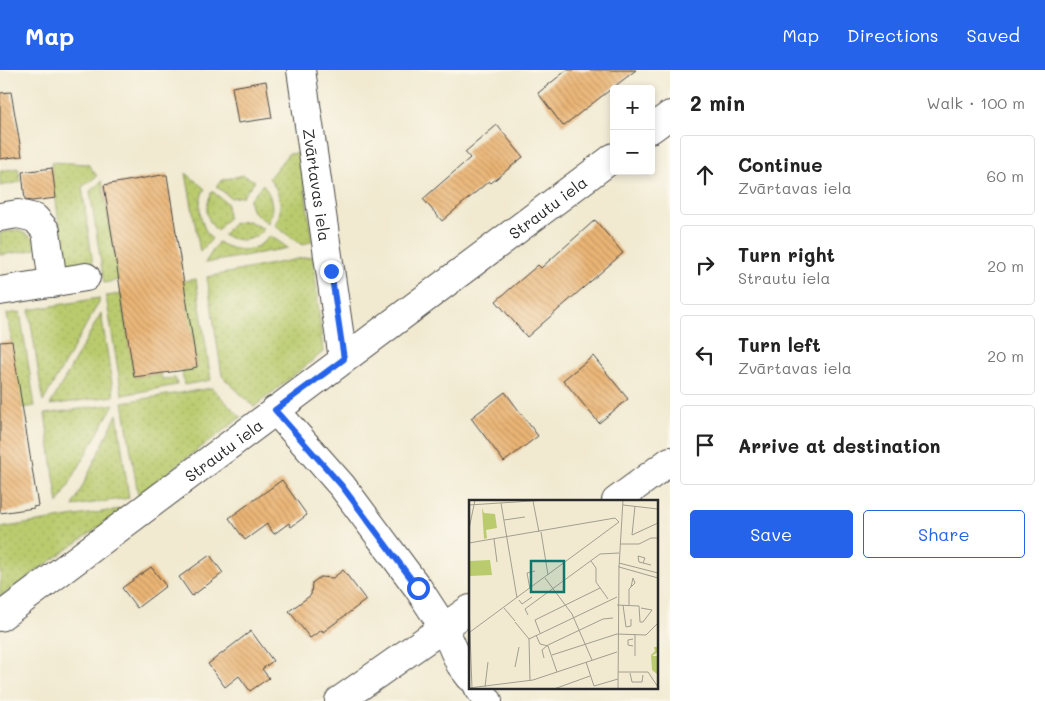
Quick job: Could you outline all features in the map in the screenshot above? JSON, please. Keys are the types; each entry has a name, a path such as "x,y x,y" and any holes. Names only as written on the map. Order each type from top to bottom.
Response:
{"street":[{"name":"Zvārtavas iela","path":"301,70 344,359"},
{"path":"655,126 670,116"},
{"name":"Strautu iela","path":"0,616 610,160"},
{"path":"0,217 18,214 35,218 46,231 53,283"},
{"path":"0,291 86,277"},
{"path":"275,410 342,486 418,588 444,628 460,664 469,676"},
{"path":"617,500 670,461"},
{"path":"339,701 469,610"},
{"path":"479,688 488,701"}],"green space":[{"path":"300,153 312,241 302,245 275,226 280,213 280,201 279,195 269,178 288,154"},
{"path":"51,162 88,164 97,176 82,187 93,265 65,270"},
{"path":"18,168 20,182 0,186 0,171"},
{"path":"186,173 205,189 200,201 200,208 202,222 212,239 200,252"},
{"path":"243,175 255,181 243,196 231,198 216,186 223,180"},
{"path":"102,181 119,280 104,283 90,191"},
{"path":"263,184 269,193 272,203 268,223 253,212 249,200"},
{"path":"212,191 227,203 228,218 217,231 210,221 207,212"},
{"path":"248,221 264,229 255,237 245,240 223,235 234,223"},
{"path":"17,230 30,236 37,242 34,250 0,255 0,233"},
{"path":"271,236 288,248 205,263 218,242 227,247 243,250 258,246"},
{"path":"313,256 323,352 254,407 222,376 207,277"},
{"path":"196,279 211,380 184,385 182,371 197,367 183,281"},
{"path":"121,294 134,377 161,374 162,379 175,378 177,385 122,395 106,296"},
{"path":"99,298 99,302 43,402 29,310"},
{"path":"20,312 35,406 22,408 7,314"},
{"path":"101,313 114,396 50,405"},
{"path":"212,388 241,417 138,495 123,402"},
{"path":"114,404 58,504 45,414"},
{"path":"117,414 129,498 73,506"},
{"path":"126,508 0,597 0,528"}],"building":[{"path":"567,70 636,70 616,85 610,85 610,90 563,126 538,93"},
{"path":"266,81 272,118 238,123 232,87"},
{"path":"11,92 22,156 0,159 0,93"},
{"path":"497,125 523,157 491,183 489,181 442,221 423,199 470,158 465,152"},
{"path":"52,168 56,198 25,200 22,172"},
{"path":"167,175 197,367 134,377 104,185"},
{"path":"595,220 623,253 527,337 496,301 538,265 541,268"},
{"path":"12,341 38,506 0,513 0,342"},
{"path":"593,356 628,399 599,423 563,380"},
{"path":"505,392 538,436 504,462 471,418"},
{"path":"282,480 307,515 291,527 289,523 274,534 267,524 245,540 229,518"},
{"path":"210,555 223,573 192,596 179,577"},
{"path":"151,567 166,586 137,608 122,588"},
{"path":"343,570 366,600 323,632 322,630 310,638 289,611 311,595 312,583 320,577 333,578"},
{"path":"251,631 273,661 262,669 269,678 250,691 239,676 225,687 208,664"}],"route":[{"path":"331,271 344,359 275,410 342,486 418,588"}]}
